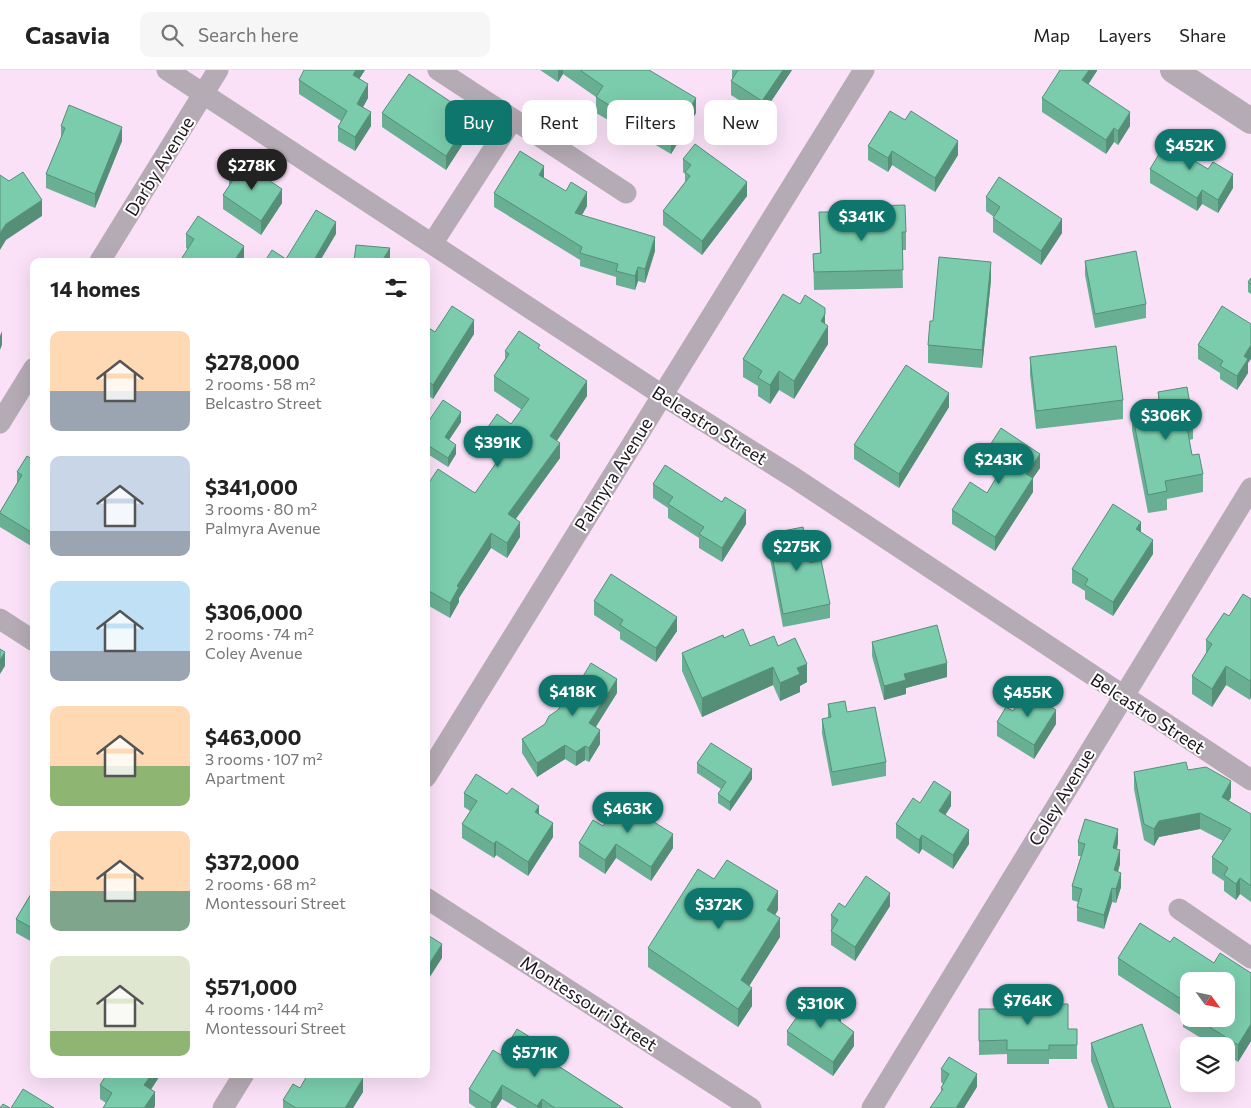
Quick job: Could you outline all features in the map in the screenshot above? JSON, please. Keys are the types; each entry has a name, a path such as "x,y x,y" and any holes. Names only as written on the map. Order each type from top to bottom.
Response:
{"street":[{"name":"Belcastro Street","path":"168,70 662,395 793,477 1122,696 1250,778"},
{"name":"Darby Avenue","path":"102,258 218,70"},
{"path":"438,70 626,193"},
{"name":"Palmyra Avenue","path":"430,771 864,70"},
{"path":"1173,70 1251,121"},
{"path":"432,244 513,119"},
{"path":"0,423 30,374"},
{"name":"Coley Avenue","path":"872,1108 1122,696 1251,488"},
{"path":"0,619 30,638"},
{"name":"Montessouri Street","path":"430,901 752,1108"},
{"path":"1179,909 1251,958"},
{"path":"223,1108 242,1078"}],"building":[{"path":"304,70 356,70 353,75 368,84 357,104 371,112 355,137 338,127 347,111 299,80"},
{"path":"580,70 649,70 696,98 694,101 607,100 607,104 596,97 603,86"},
{"path":"738,70 783,70 763,100 731,81"},
{"path":"1060,70 1089,70 1082,80 1130,112 1118,131 1114,128 1106,140 1042,98"},
{"path":"409,74 448,100 445,100 445,145 453,145 446,156 382,113"},
{"path":"69,105 122,127 95,194 46,174 65,128 61,126"},
{"path":"890,111 905,120 911,111 958,141 935,178 892,151 888,158 868,146"},
{"path":"1170,136 1188,147 1183,154 1208,169 1213,162 1233,174 1218,200 1202,190 1197,198 1150,169"},
{"path":"695,144 747,182 702,241 663,211 690,176 685,172 691,165 683,159"},
{"path":"520,151 544,166 539,175 566,191 571,182 587,192 575,213 655,237 645,269 638,267 635,276 616,271 618,264 580,253 582,247 494,193"},
{"path":"240,161 282,189 261,221 223,195 233,180 229,178"},
{"path":"23,172 42,200 6,224 0,233 0,175 9,181"},
{"path":"999,177 1062,219 1041,251 993,218 1000,207 986,197"},
{"path":"905,205 906,232 902,232 903,270 814,272 813,254 821,253 819,212 837,212 838,224 873,222 872,206"},
{"path":"316,210 336,222 315,258 287,258"},
{"path":"198,216 244,246 236,258 182,258 194,239 186,234"},
{"path":"356,245 390,248 384,258 354,258"},
{"path":"272,250 284,258 267,258"},
{"path":"1136,251 1146,304 1095,314 1085,261"},
{"path":"939,257 991,262 982,350 928,345 930,321 933,321"},
{"path":"783,294 800,304 805,295 825,308 825,314 821,321 828,326 794,381 779,371 770,385 758,378 762,371 743,359"},
{"path":"452,306 474,320 433,385 430,383 430,329 435,332"},
{"path":"1222,306 1251,324 1251,345 1244,356 1248,359 1237,376 1220,366 1223,361 1198,345"},
{"path":"519,331 540,345 538,348 587,381 550,436 560,443 508,514 520,522 507,543 491,533 457,586 459,587 450,603 430,592 430,481 438,469 475,493 508,446 486,430 497,414 511,424 529,399 494,376 509,354 505,351"},
{"path":"1116,346 1123,400 1036,411 1030,357"},
{"path":"906,365 949,393 899,474 854,445"},
{"path":"1187,387 1193,421 1186,422 1192,455 1199,454 1203,474 1165,481 1167,491 1148,495 1132,412 1160,406 1158,392"},
{"path":"443,400 461,412 445,437 456,445 448,458 430,447 430,419"},
{"path":"1001,428 1040,454 1026,474 1033,478 995,537 952,510 970,482 987,493 1002,468 983,456"},
{"path":"27,456 30,458 30,531 0,513 22,475 17,472"},
{"path":"665,465 722,502 725,497 746,510 722,548 699,534 704,527 668,504 673,497 653,484"},
{"path":"1113,504 1141,522 1136,529 1153,540 1113,602 1085,585 1088,579 1072,569"},
{"path":"803,527 810,563 821,560 830,604 783,614 768,534"},
{"path":"611,574 677,617 656,648 620,625 623,620 594,601"},
{"path":"1243,594 1251,599 1251,679 1250,681 1226,666 1212,689 1192,676 1212,644 1206,640 1224,613 1229,616"},
{"path":"937,625 947,663 904,674 906,680 884,686 872,642"},
{"path":"743,629 750,646 774,636 778,646 795,638 807,664 797,668 800,674 780,683 773,667 702,698 682,653 723,635 724,638"},
{"path":"0,649 5,652 0,660"},
{"path":"591,663 617,679 589,723 600,730 589,748 585,746 576,752 565,745 537,763 522,739 545,724 549,716 558,710 573,687 579,683"},
{"path":"1026,691 1056,710 1034,745 997,722 1006,707 1013,711"},
{"path":"845,701 847,712 875,707 886,762 832,772 822,719 831,717 828,704"},
{"path":"711,743 752,769 730,802 718,794 726,782 697,763"},
{"path":"1186,762 1188,770 1206,767 1231,781 1222,797 1251,814 1251,886 1240,878 1236,884 1224,875 1228,868 1212,857 1231,829 1200,813 1159,821 1154,829 1144,824 1134,772"},
{"path":"476,774 507,794 512,788 539,806 535,812 553,823 528,862 496,841 494,844 462,824 477,801 464,793"},
{"path":"934,781 951,792 939,811 969,830 953,855 922,835 919,840 896,824 913,798 920,803"},
{"path":"624,795 649,811 646,817 673,834 651,867 616,844 605,860 579,843 593,820 603,826"},
{"path":"1085,819 1118,829 1113,848 1120,850 1114,870 1121,873 1116,889 1112,888 1104,915 1077,907 1082,889 1072,886 1085,844 1078,842"},
{"path":"727,860 778,891 767,910 780,918 741,980 752,988 738,1009 648,948 698,869 714,879"},
{"path":"866,876 890,893 855,947 831,931 838,920 831,915 839,903 845,907"},
{"path":"30,896 30,927 16,919"},
{"path":"1140,923 1170,942 1174,937 1214,963 1220,953 1251,973 1251,1024 1238,1045 1235,1043 1235,1037 1225,1037 1211,1028 1235,1028 1235,972 1180,972 1180,998 1118,958"},
{"path":"430,936 442,944 430,963"},
{"path":"811,997 841,1016 838,1020 854,1032 833,1062 787,1031"},
{"path":"1006,1004 1068,1004 1068,1029 1077,1029 1077,1045 1049,1045 1049,1050 1007,1050 1007,1040 979,1041 979,1009 1006,1009"},
{"path":"1142,1024 1171,1108 1114,1108 1091,1043"},
{"path":"517,1029 551,1050 546,1058 623,1108 555,1108 542,1099 537,1106 502,1085 491,1103 469,1089 493,1050 501,1055"},
{"path":"949,1057 977,1074 956,1108 930,1108 943,1089 941,1088 949,1074 941,1069"},
{"path":"104,1078 149,1078 144,1085 155,1092 144,1108 103,1108 112,1093 100,1085"},
{"path":"306,1078 363,1078 345,1108 296,1108 283,1100 293,1084 300,1088"},
{"path":"23,1089 54,1108 11,1108"},
{"path":"3,1104 10,1108 0,1108"}]}
